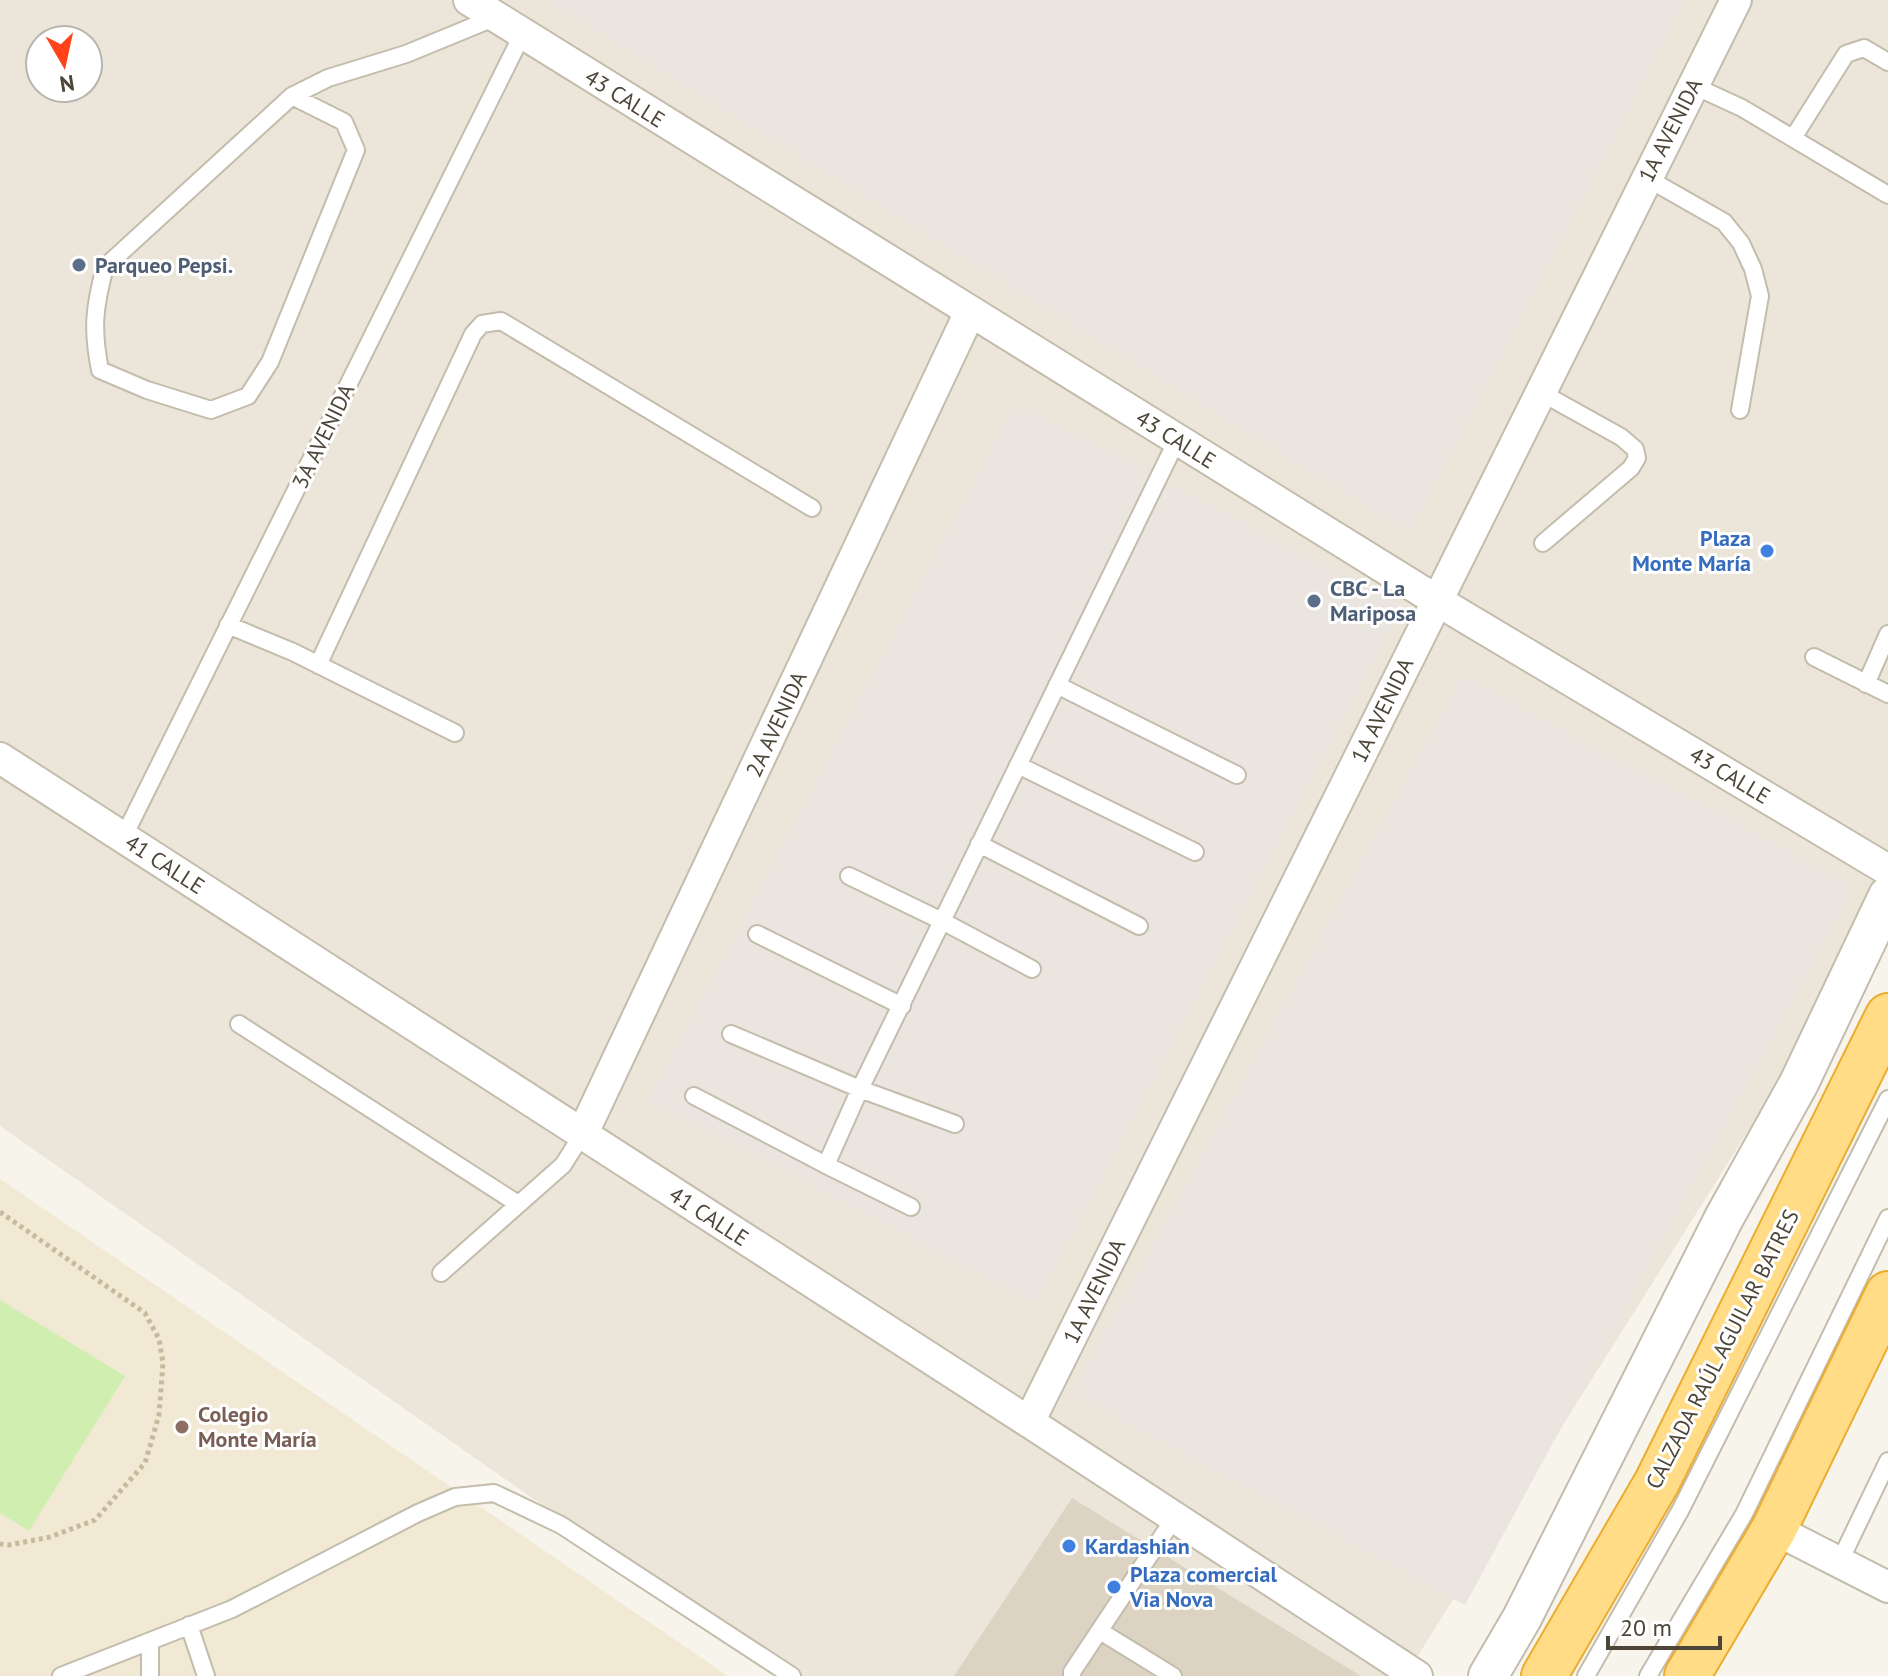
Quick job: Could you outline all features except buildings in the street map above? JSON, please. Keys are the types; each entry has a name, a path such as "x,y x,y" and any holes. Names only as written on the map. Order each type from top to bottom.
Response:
{"highway":[{"name":"CALZADA RAÚL AGUILAR BATRES","path":"1544,1676 1657,1482 1888,1016"},
{"path":"1687,1676 1774,1529 1888,1294"}],"street":[{"name":"43 CALLE","path":"469,0 1436,600 1888,870"},
{"name":"1A AVENIDA","path":"1029,1422 1436,600 1542,393 1645,177 1736,0"},
{"name":"2A AVENIDA","path":"582,1135 970,312"},
{"name":"41 CALLE","path":"0,758 1417,1676"},
{"path":"1488,1676 1522,1618 1724,1218 1799,1083 1888,896"},
{"path":"1774,1529 1888,1587"}],"lane":[{"path":"292,96 344,122 356,150 270,362 248,396 211,410 147,390 100,370 93,334 97,297 105,267 292,96 328,78 406,54 496,17"},
{"name":"3A AVENIDA","path":"124,836 522,35"},
{"path":"1793,138 1846,54 1864,48 1888,62"},
{"path":"1692,85 1742,108 1888,195"},
{"path":"1645,177 1724,222 1741,243 1753,269 1760,296 1740,410"},
{"path":"318,665 473,334 482,324 501,321 812,508"},
{"path":"1542,393 1621,437 1635,449 1637,458 1631,468 1543,543"},
{"path":"826,1165 860,1089 1177,440"},
{"path":"228,625 318,665 455,733"},
{"path":"1866,684 1888,634"},
{"path":"1814,657 1888,694"},
{"path":"1057,685 1237,775"},
{"path":"1018,765 1195,852"},
{"path":"979,844 1139,926"},
{"path":"849,876 1032,969"},
{"path":"757,934 902,1006"},
{"path":"239,1024 518,1204"},
{"path":"731,1034 860,1089 955,1124"},
{"path":"694,1096 911,1207"},
{"path":"1586,1676 1680,1511 1888,1099"},
{"path":"441,1273 563,1165 582,1135"},
{"path":"1648,1676 1744,1514 1888,1218"},
{"path":"1839,1563 1888,1461"},
{"path":"61,1676 232,1609 455,1497 494,1493 561,1525 792,1676"},
{"path":"1072,1676 1175,1517"},
{"path":"189,1625 206,1676"},
{"path":"1100,1631 1173,1676"},
{"path":"150,1641 150,1676"}],"path":[{"path":"0,1212 145,1313 159,1339 163,1363 159,1415 145,1463 95,1520 50,1537 0,1544"}],"shaded area":[{"path":"0,0 1888,0 1888,879 1857,958 1405,1676 787,1676 0,1126"},
{"path":"545,0 1686,0 1410,534"},
{"path":"1015,403 1404,605 1037,1303 647,1101"},
{"path":"1462,675 1855,886 1465,1605 1071,1394"},
{"name":"Colegio Monte María","path":"0,1179 728,1676 0,1676"}],"green space":[{"path":"0,1300 125,1376 29,1531 0,1513"}],"place":[{"name":"Parqueo Pepsi.","path":"79,265"},
{"name":"Plaza Monte María","path":"1767,551"},
{"name":"CBC - La Mariposa","path":"1314,601"},
{"name":"Colegio Monte María","path":"182,1427"},
{"name":"Kardashian","path":"1069,1546"},
{"name":"Plaza comercial Via Nova","path":"1114,1587"}]}
